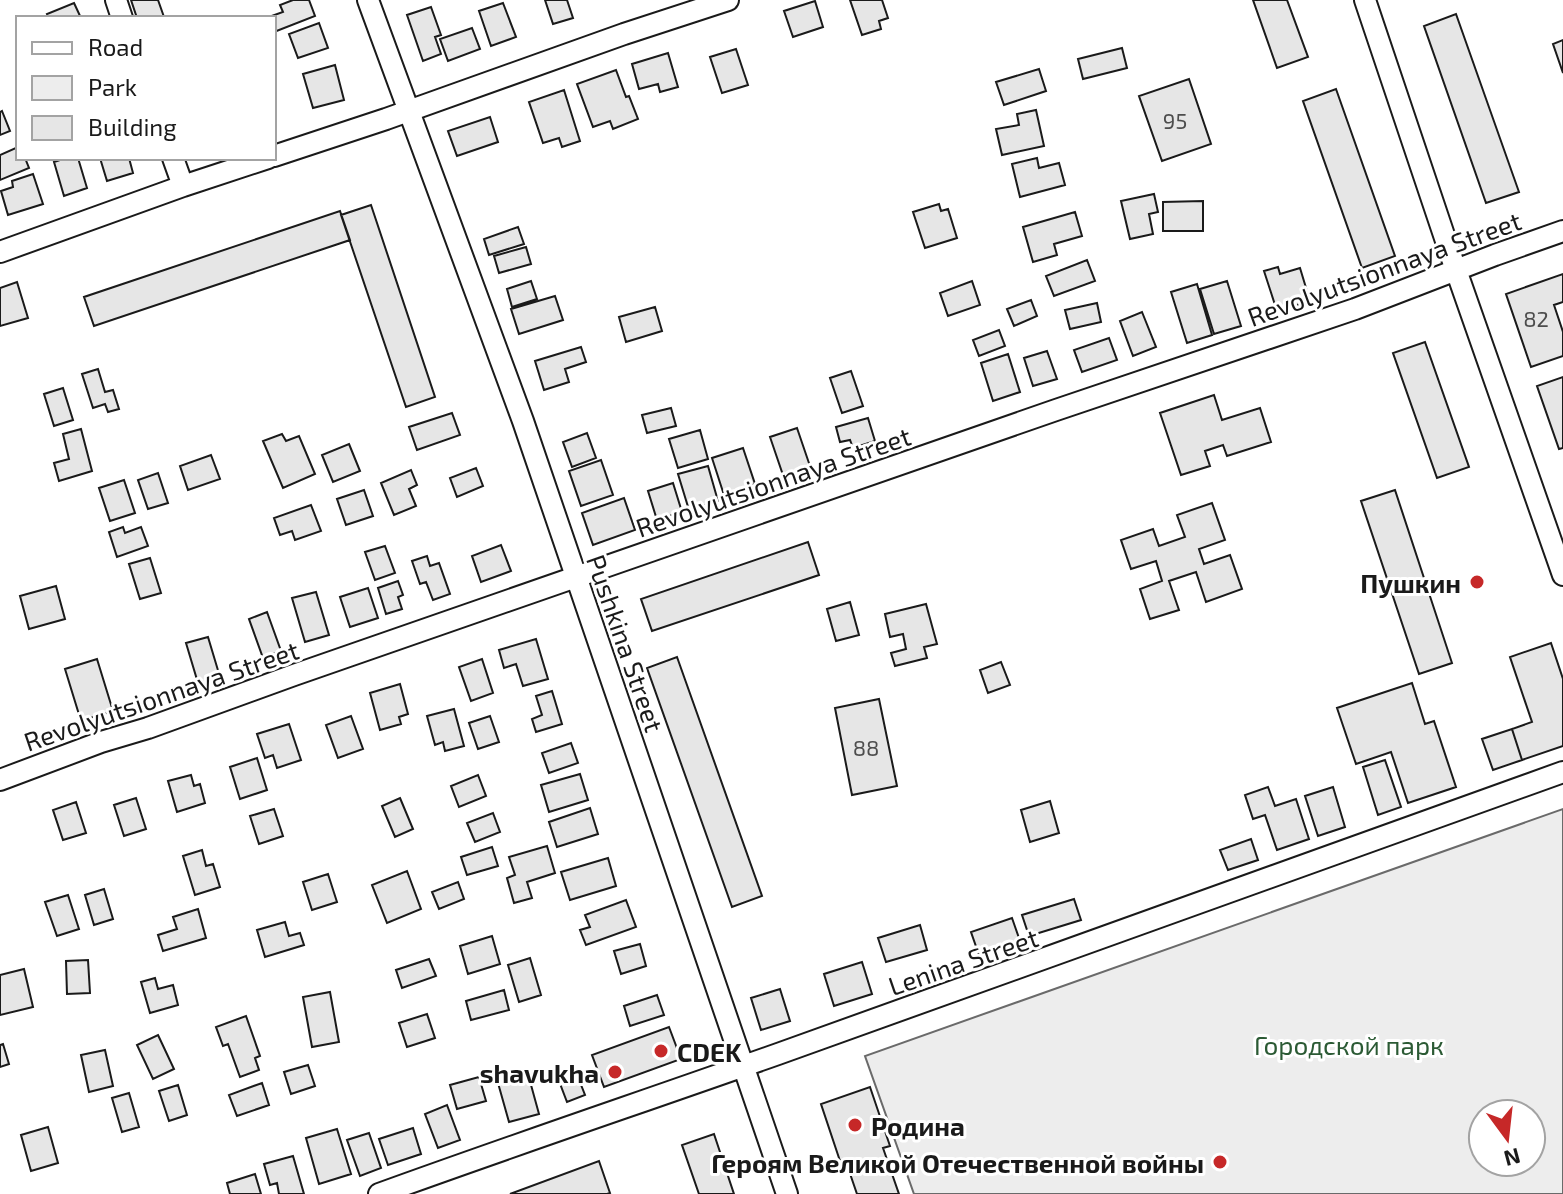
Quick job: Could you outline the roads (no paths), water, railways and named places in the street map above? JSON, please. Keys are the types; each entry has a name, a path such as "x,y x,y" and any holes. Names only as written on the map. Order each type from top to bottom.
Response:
{"street":[{"name":"Pushkina Street","path":"368,0 523,421 787,1194"},
{"path":"276,155 728,0"},
{"path":"1365,0 1563,575"},
{"path":"174,160 183,186"},
{"path":"0,252 262,160"},
{"name":"Revolyutsionnaya Street","path":"0,780 101,742 1355,309 1563,231"},
{"name":"Lenina Street","path":"379,1194 1221,898 1563,772"}],"place":[{"name":"Пушкин","path":"1477,582"},
{"name":"CDEK","path":"661,1051"},
{"name":"shavukha","path":"615,1072"},
{"name":"Родина","path":"855,1125"},
{"name":"Героям Великой Отечественной войны","path":"1220,1162"}],"park label":[{"name":"Городской парк","path":"1349,1044"}]}
